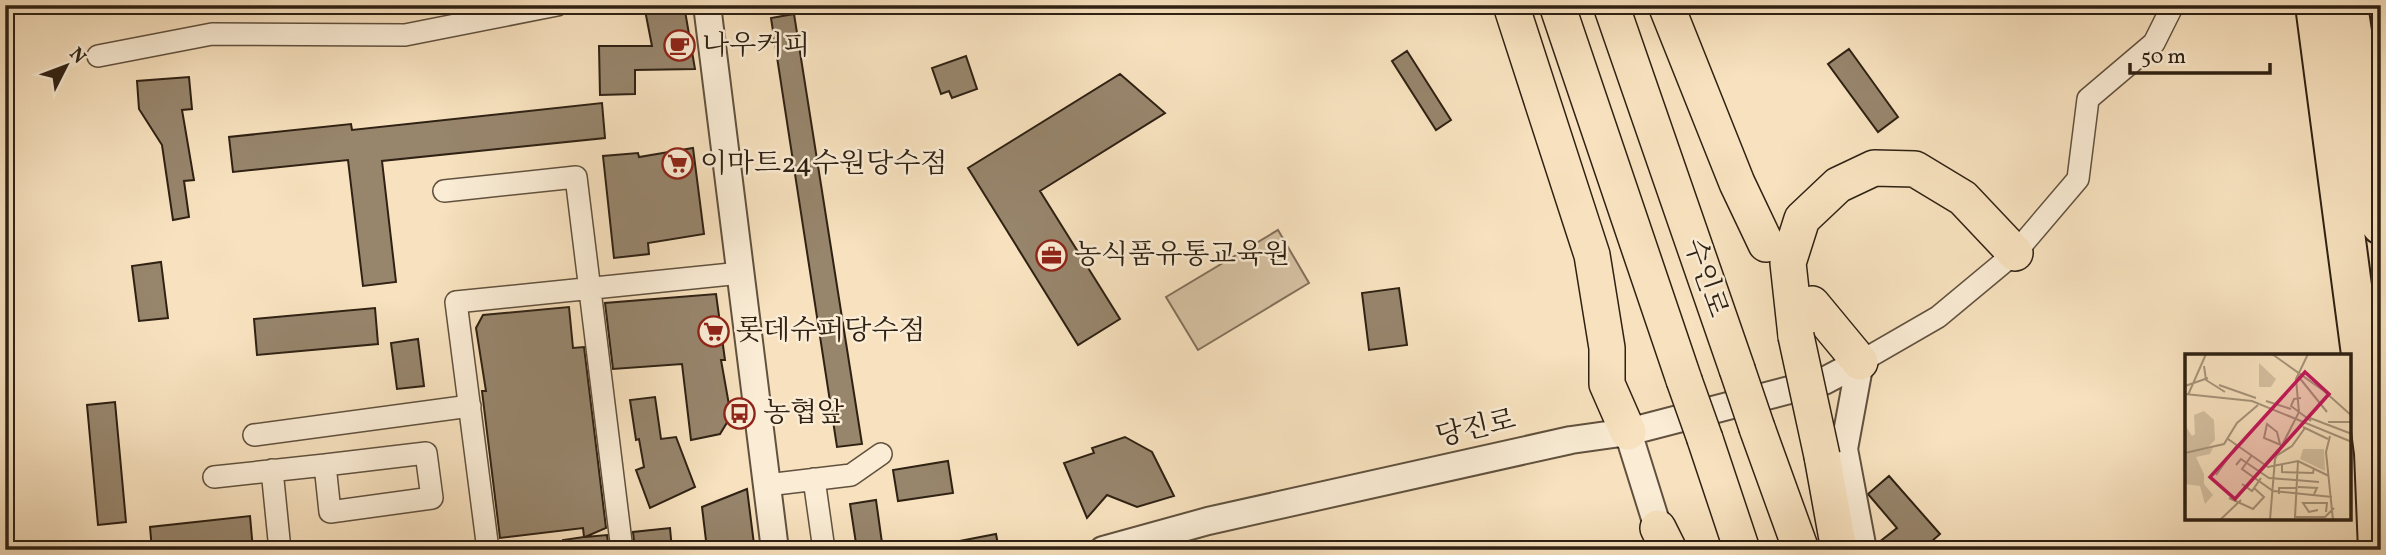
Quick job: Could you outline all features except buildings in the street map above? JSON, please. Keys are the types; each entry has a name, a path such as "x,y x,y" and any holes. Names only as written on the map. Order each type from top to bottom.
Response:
{"highway":[{"path":"1511,5 1592,255 1607,348 1607,384 1628,432"},
{"name":"수인로","path":"1557,5 1742,550"},
{"name":"수인로","path":"1611,5 1801,550"},
{"path":"1666,5 1737,183 1766,244"},
{"path":"2326,6 2381,225"},
{"path":"2326,6 2374,453 2378,550"},
{"path":"1839,550 1796,337 1788,263 1802,219 1838,184 1874,168 1916,169 1963,198 2015,253"},
{"path":"1812,304 1860,362"}],"street":[{"path":"98,56 212,34 405,35 462,26 557,5"},
{"path":"706,5 775,550"},
{"path":"1863,550 1844,449 1860,362 1938,317 2015,253 2078,180 2088,99 2154,43 2173,5"},
{"path":"444,191 576,177 622,550"},
{"path":"488,550 456,302 741,273"},
{"name":"당진로","path":"1103,550 1235,515 1571,440 1628,432 1824,380 1860,362"},
{"path":"254,435 470,406"},
{"path":"1628,432 1664,543"},
{"path":"214,477 325,464 426,453 432,498 331,512 325,464"},
{"path":"767,485 851,475 881,454"},
{"path":"272,470 280,550"},
{"path":"814,479 824,550"}],"shaded area":[{"path":"1278,230 1309,283 1198,350 1166,297"}],"place":[{"name":"나우커피","path":"679,46"},
{"name":"이마트24수원당수점","path":"677,164"},
{"name":"농식품유통교육원","path":"1051,255"},
{"name":"롯데슈퍼당수점","path":"713,331"},
{"name":"농협앞","path":"740,413"}]}
